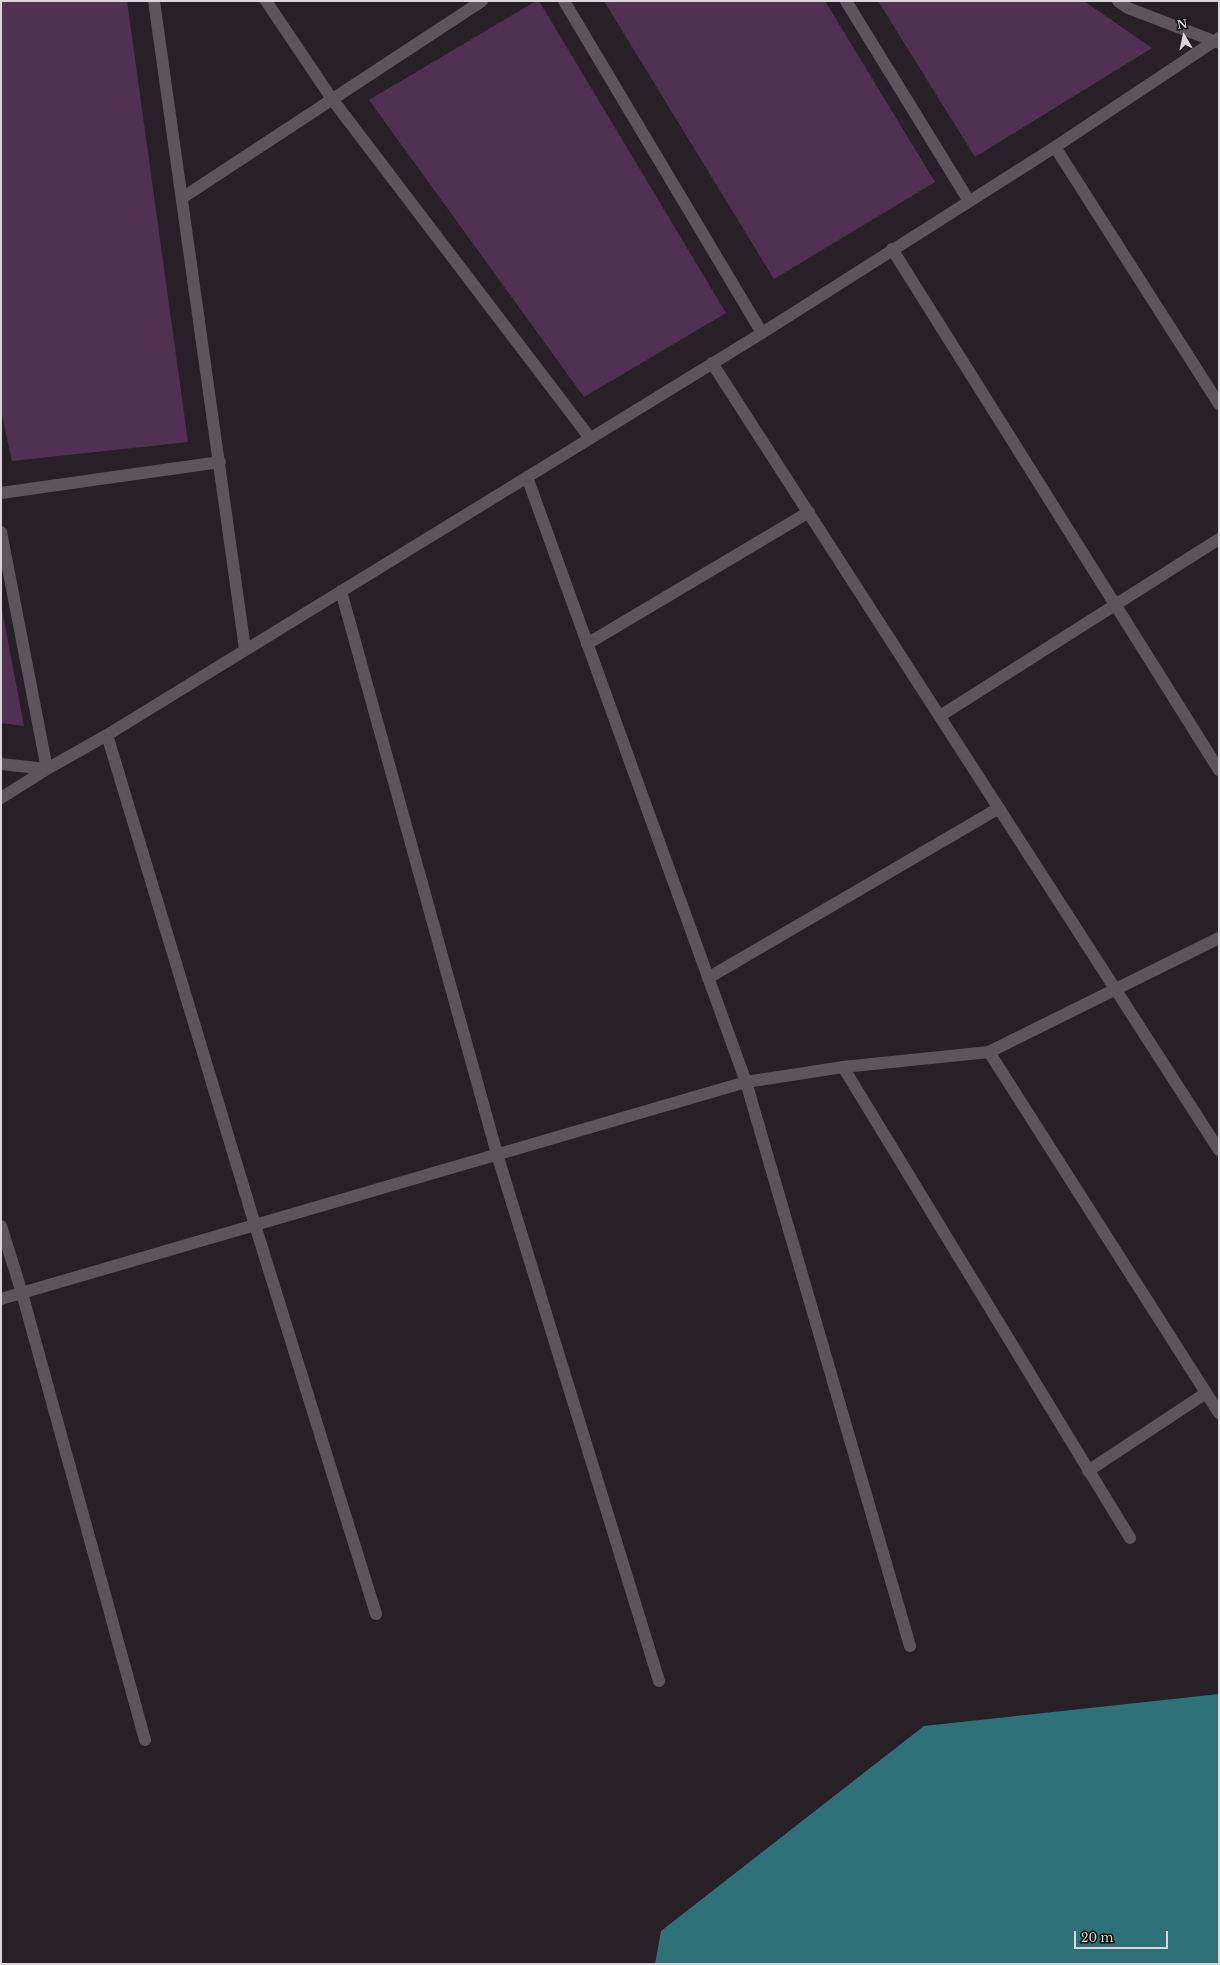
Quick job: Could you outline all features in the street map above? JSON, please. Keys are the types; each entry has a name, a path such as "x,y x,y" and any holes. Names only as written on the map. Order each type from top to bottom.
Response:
{"street":[{"path":"154,1 246,649"},
{"path":"266,1 332,99 590,438"},
{"path":"182,198 482,1"},
{"path":"564,1 762,333"},
{"path":"846,1 969,201"},
{"path":"1118,1 1128,8 1218,42"},
{"path":"1,798 47,769 107,735 762,333 1218,42"},
{"path":"1055,147 1219,404"},
{"path":"892,249 1219,770"},
{"path":"712,363 1219,1150"},
{"path":"1,493 220,462"},
{"path":"527,477 746,1082 910,1646"},
{"path":"587,644 809,512"},
{"path":"1,532 47,769"},
{"path":"940,716 1219,538"},
{"path":"341,591 497,1154 659,1681"},
{"path":"107,735 255,1225 376,1614"},
{"path":"1,764 47,769"},
{"path":"708,978 999,808"},
{"path":"1,1299 746,1082 843,1067 989,1052 1219,938"},
{"path":"989,1052 1219,1413"},
{"path":"843,1067 1130,1538"},
{"path":"1,1226 22,1293 145,1740"},
{"path":"1088,1471 1206,1393"}],"water":[{"path":"1219,1694 1219,1964 655,1964 661,1931 924,1726"}],"building":[{"path":"1,1 127,1 188,442 12,461 1,411"},
{"path":"536,1 539,1 726,313 584,397 369,100"},
{"path":"604,1 825,1 935,182 774,279"},
{"path":"878,1 1084,1 1152,48 975,157"},
{"path":"2,610 24,726 1,723"}]}
